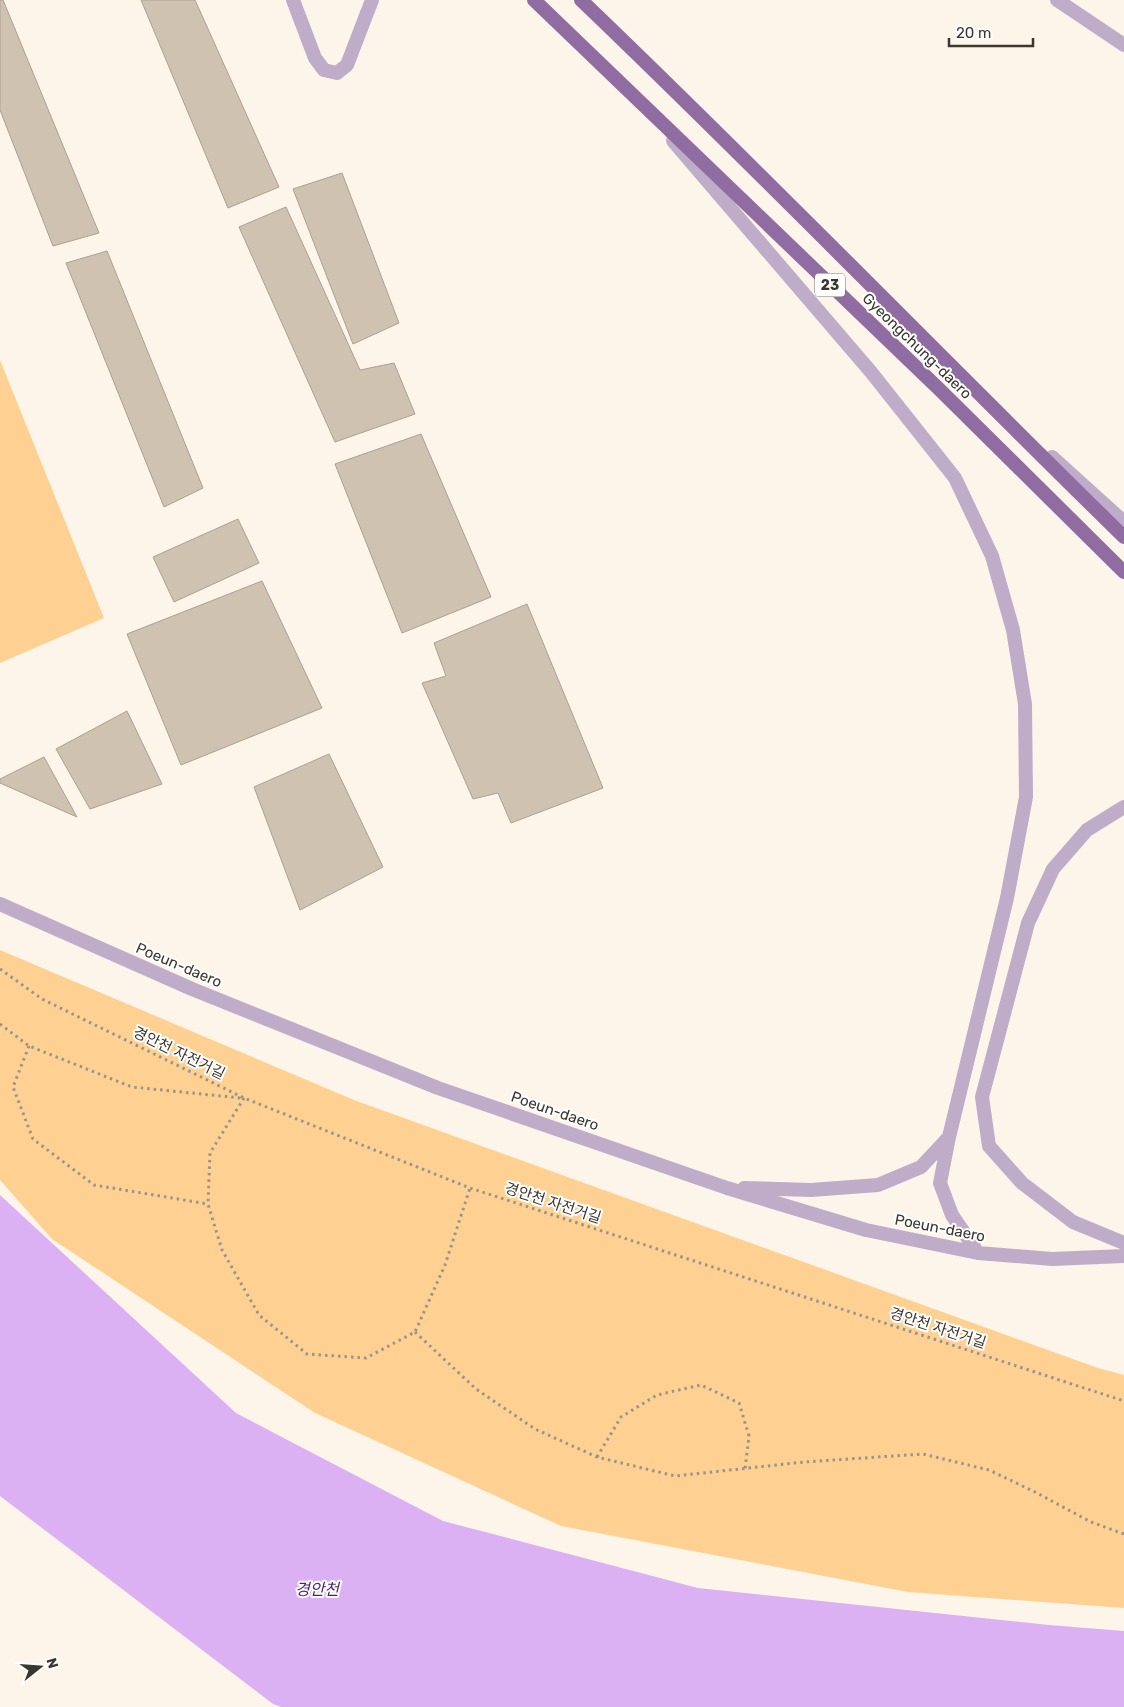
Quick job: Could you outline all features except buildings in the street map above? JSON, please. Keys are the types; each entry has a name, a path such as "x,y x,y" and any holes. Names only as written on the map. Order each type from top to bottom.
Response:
{"main road":[{"name":"Gyeongchung-daero","path":"534,0 939,389 1124,572"},
{"name":"Gyeongchung-daero","path":"581,0 691,105 956,372 1124,537"}],"street":[{"path":"293,0 315,58 324,70 337,73 347,65 372,0"},
{"path":"1057,0 1124,45"},
{"path":"640,102 870,372 955,478 992,556 1013,630 1025,704 1026,797 1007,898 949,1136 940,1183 952,1215 978,1253"},
{"path":"956,372 1124,522"},
{"path":"1124,807 1087,830 1053,868 1028,923 982,1098 989,1146 1022,1182 1073,1222 1124,1243"},
{"name":"Poeun-daero","path":"0,904 192,989 438,1088 727,1188 866,1230 978,1253 1052,1259 1124,1256"},
{"path":"727,1188 811,1190 878,1185 921,1166 949,1136"}],"path":[{"name":"경안천 자전거길","path":"0,968 42,999 244,1098 470,1188 1124,1400"},
{"path":"0,1024 30,1046 132,1087 244,1098 210,1153 208,1204 222,1250 259,1315 307,1354 366,1358 415,1332 445,1265 470,1188"},
{"path":"30,1046 13,1087 33,1139 94,1185 208,1204"},
{"path":"415,1332 476,1389 535,1429 597,1457 675,1476 804,1462 923,1454 989,1470 1091,1522 1124,1534"},
{"path":"597,1457 621,1417 657,1395 701,1385 739,1402 749,1436 745,1469"}],"shaded area":[{"path":"0,360 104,618 0,663"},
{"path":"0,950 354,1100 1098,1368 1124,1375 1124,1608 908,1592 561,1526 315,1413 52,1239 0,1180"}],"water":[{"name":"경안천","path":"0,1195 236,1413 443,1521 698,1588 1049,1625 1124,1631 1124,1707 281,1707 273,1704 0,1496"}]}
